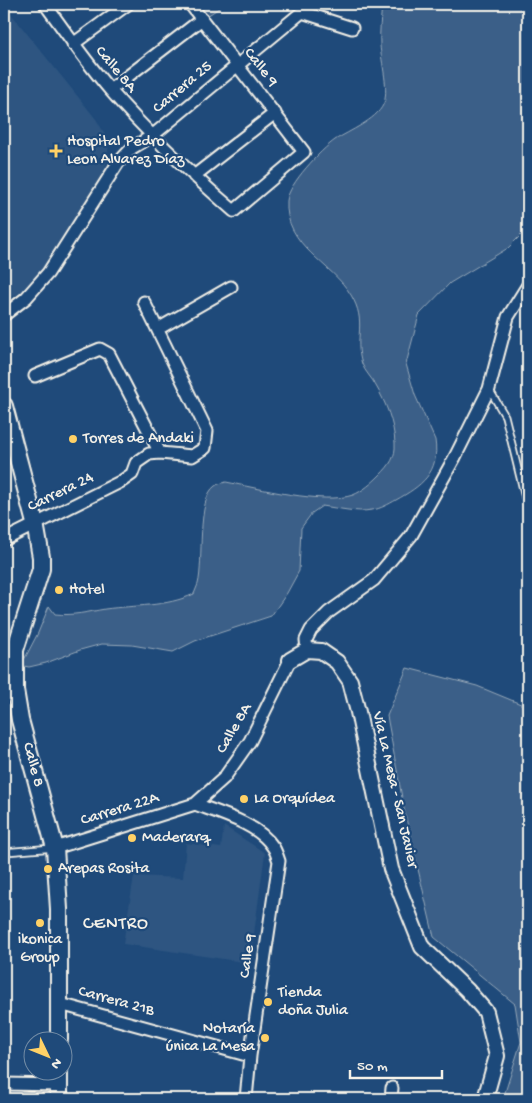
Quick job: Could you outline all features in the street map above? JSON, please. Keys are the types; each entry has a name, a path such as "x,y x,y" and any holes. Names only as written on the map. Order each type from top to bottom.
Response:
{"main road":[{"name":"Calle 8","path":"4,406 35,523 41,557 41,569 15,650 15,690 20,720 55,848 59,909 59,1030"}],"street":[{"name":"Calle 8A","path":"45,4 73,44 110,90 152,136 234,211"},
{"path":"73,44 128,4"},
{"name":"Calle 9","path":"190,4 304,152 234,211"},
{"path":"302,8 352,28"},
{"name":"Carrera 25","path":"4,315 26,298 48,273 118,163 132,148 152,136 302,8"},
{"path":"110,90 202,19"},
{"path":"194,176 274,113"},
{"path":"290,660 306,650 306,640 311,630 338,606 374,580 411,536 455,457 489,389 508,317 528,285"},
{"path":"158,329 231,287"},
{"path":"35,376 100,350 109,354 160,453 192,456 205,448 207,431 144,302"},
{"name":"Carrera 24","path":"4,540 132,474 136,463 149,454 160,453"},
{"name":"Vía La Mesa - San Javier","path":"306,650 321,651 332,658 337,662 350,682 391,869 422,947 467,990 486,1012 497,1056 485,1099"},
{"name":"Calle 8A","path":"195,804 224,778 250,741 290,660"},
{"name":"Calle 9","path":"195,804 237,819 261,834 272,846 279,861 250,1056 246,1099"},
{"name":"Carrera 22A","path":"55,848 195,804"},
{"name":"Carrera 21B","path":"60,1004 250,1056"},
{"path":"4,1084 59,1085"}],"lane":[{"path":"489,389 505,416 528,510"},
{"path":"4,852 55,848"}],"shaded area":[{"path":"198,4 225,4 207,16"},
{"path":"382,4 528,4 528,228 508,248 450,283 419,315 406,364 415,395 435,440 435,461 431,470 421,484 393,502 381,507 360,511 322,506 312,513 301,528 299,571 271,616 195,641 173,652 132,645 102,644 46,663 29,667 24,666 24,660 49,606 55,614 74,614 161,603 194,594 200,574 205,504 209,493 216,485 226,482 308,497 340,498 353,495 364,489 392,461 395,448 393,428 383,399 362,364 359,346 360,322 356,305 343,284 311,253 293,230 288,217 287,201 299,177 322,151 335,140 375,116 383,105 386,92 380,40"},
{"name":"Hospital Pedro Leon Alvarez Díaz","path":"4,5 96,119 109,141 107,161 101,178 44,267 21,292 4,301"},
{"path":"407,668 477,686 528,707 528,1099 503,1099 521,1042 515,1004 434,937 405,814 387,716"},
{"path":"224,826 265,853 250,963 123,944 134,876 183,878 186,843 221,848"}],"place":[{"name":"Hospital Pedro Leon Alvarez Díaz","path":"56,151"},
{"name":"Torres de Andaki","path":"73,439"},
{"name":"Hotel","path":"59,590"},
{"name":"La Orquídea","path":"244,799"},
{"name":"Maderarq","path":"132,838"},
{"name":"Arepas Rosita","path":"48,869"},
{"name":"ikonica Group","path":"40,923"},
{"name":"Tienda doña Julia","path":"268,1002"},
{"name":"Notaría única La Mesa","path":"265,1038"}],"district":[{"name":"CENTRO","path":"116,924"}]}
